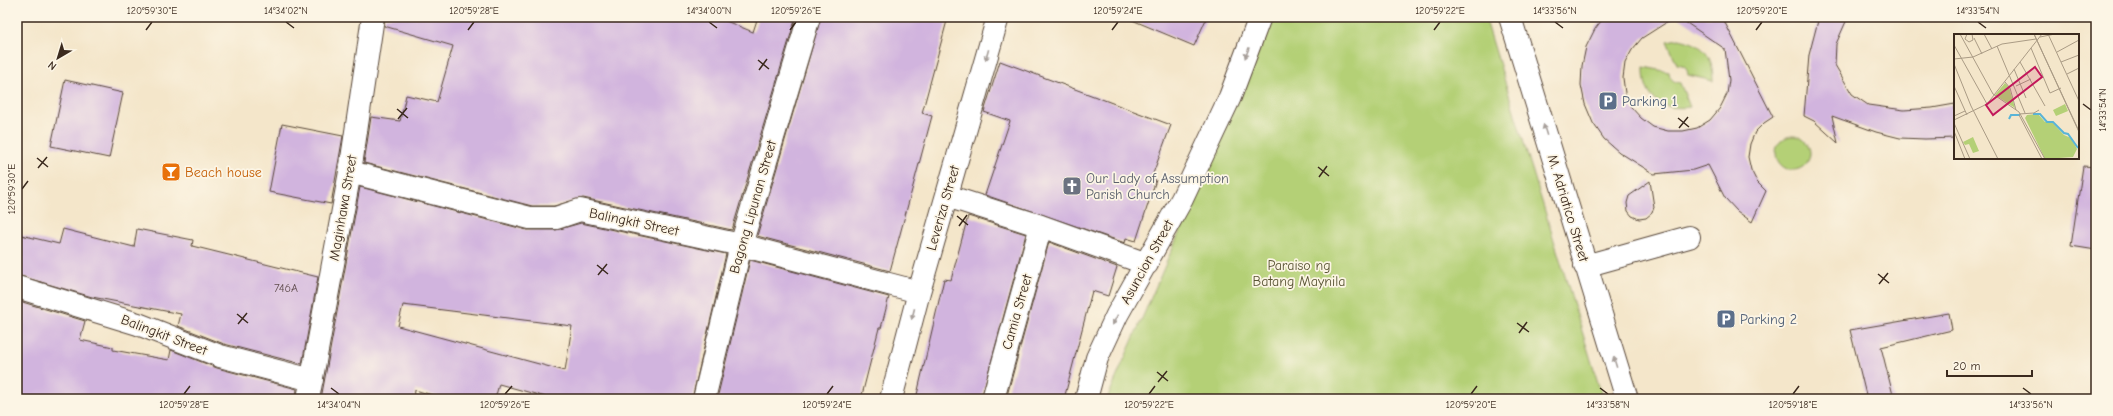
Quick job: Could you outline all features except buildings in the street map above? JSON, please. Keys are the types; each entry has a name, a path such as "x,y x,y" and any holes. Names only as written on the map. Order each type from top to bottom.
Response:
{"street":[{"name":"Maginhawa Street","path":"310,389 350,172 373,17"},
{"name":"Bagong Lipunan Street","path":"704,399 741,245 809,17"},
{"name":"Leveriza Street","path":"891,399 919,292 998,17"},
{"name":"Asuncion Street","path":"1086,399 1097,358 1117,315 1147,264 1182,199 1230,97 1260,17"},
{"name":"M. Adriatico Street","path":"1510,17 1626,399"},
{"name":"Balingkit Street","path":"350,172 530,218 556,218 580,210 741,245 919,292"},
{"path":"947,196 1041,226 1147,264"},
{"name":"Camia Street","path":"993,399 1041,226"},
{"path":"1585,266 1689,237"},
{"name":"Balingkit Street","path":"17,287 138,324 310,389"}],"green space":[{"name":"Paraiso ng Batang Maynila","path":"1273,17 1485,17 1603,399 1107,399"},
{"path":"1679,39 1695,44 1705,52 1711,64 1713,81 1688,75 1685,67 1677,64 1667,41"},
{"path":"1644,67 1669,72 1672,80 1680,83 1690,107 1670,107 1655,100 1650,94 1644,78"},
{"path":"1793,136 1805,141 1810,153 1805,165 1793,170 1781,165 1776,153 1781,141"}],"place":[{"name":"Parking 1","path":"1608,101"},
{"name":"Beach house","path":"171,172"},
{"name":"Our Lady of Assumption Parish Church","path":"1072,186"},
{"name":"Parking 2","path":"1726,319"}]}
